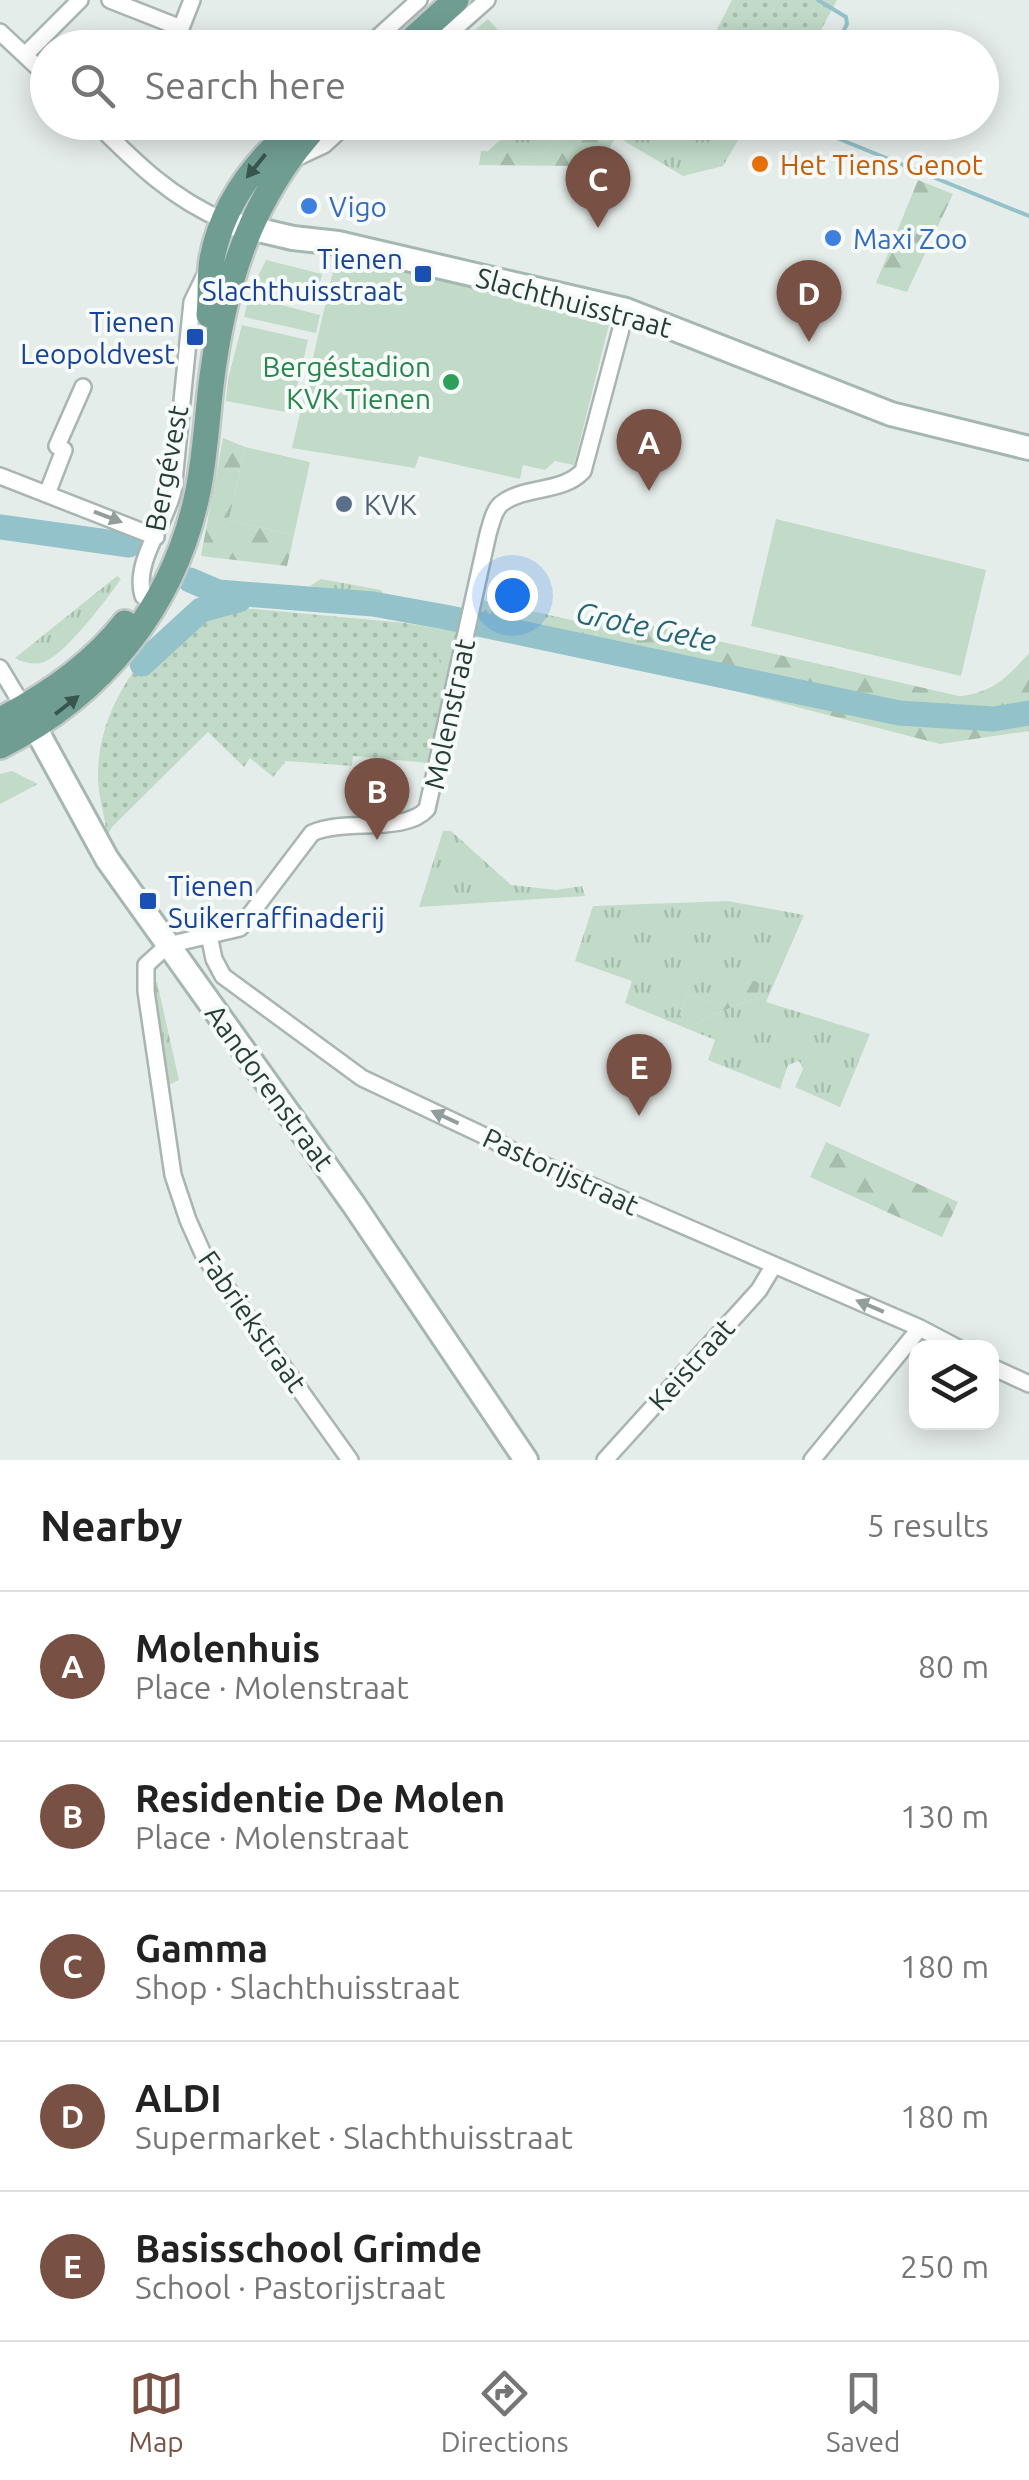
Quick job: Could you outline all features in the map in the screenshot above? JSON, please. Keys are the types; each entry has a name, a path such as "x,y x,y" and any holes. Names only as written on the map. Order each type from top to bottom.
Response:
{"main road":[{"path":"410,30 444,0"},
{"path":"422,30 456,0"},
{"path":"236,225 239,190 257,164 283,140"},
{"path":"236,225 264,198 306,140"},
{"name":"Bergévest","path":"30,718 108,644 143,596 173,541 188,487 212,263 236,225"},
{"name":"Bergévest","path":"30,718 78,697 112,665 157,605 174,569 198,493 236,225"},
{"name":"Slachthuisstraat","path":"236,225 338,244 626,310 891,414 1029,448"},
{"path":"0,720 30,718"},
{"path":"0,746 30,718"},
{"name":"Aandorenstraat","path":"30,718 79,803 95,840 354,1205 526,1460"}],"street":[{"path":"50,30 80,0"},
{"path":"110,0 181,28 192,0"},
{"path":"386,30 419,0"},
{"path":"453,30 486,0"},
{"path":"0,32 30,60"},
{"path":"25,55 30,50"},
{"path":"114,140 165,189 195,208 236,225"},
{"path":"290,160 329,140"},
{"name":"Bergévest","path":"143,596 140,576 166,515 174,479 192,302 212,263"},
{"name":"Molenstraat","path":"168,946 240,928 312,833 326,827 407,821 427,809 488,534 502,504 573,482 582,470 626,310"},
{"path":"47,494 64,450 57,446 84,387"},
{"path":"0,476 156,538"},
{"path":"0,668 30,718"},
{"name":"Pastorijstraat","path":"209,935 214,959 224,976 362,1078 491,1138 520,1156 943,1340"},
{"name":"Fabriekstraat","path":"168,946 146,965 146,991 173,1174 188,1220 204,1256 350,1460"},
{"name":"Keistraat","path":"605,1460 758,1290 774,1265"},
{"path":"812,1460 920,1328"},
{"path":"999,1370 1029,1384"}],"green space":[{"path":"732,0 837,0 821,30 717,30"},
{"path":"488,19 498,30 475,30"},
{"path":"500,140 554,140 543,154 487,152"},
{"path":"554,140 614,140 602,161 581,166 479,165 481,151 543,154"},
{"path":"623,140 738,140 723,166 683,176"},
{"path":"918,180 953,194 907,292 876,283"},
{"name":"Bergéstadion KVK Tienen","path":"337,254 611,316 574,465 555,461 545,470 523,465 520,479 419,456 415,468 292,448"},
{"path":"266,260 322,274 315,305 277,297 274,303 320,315 316,333 244,317 250,292"},
{"path":"242,325 308,340 291,413 226,401"},
{"path":"223,438 245,447 229,520 294,535 287,566 201,556"},
{"path":"245,447 310,462 294,535 229,520"},
{"path":"776,519 986,570 961,676 751,626"},
{"path":"117,576 121,579 97,611 55,656 38,663 15,658"},
{"path":"321,579 381,590 389,600 310,586"},
{"path":"482,600 598,626 596,638 603,640 602,646 478,619"},
{"path":"231,607 405,623 423,634 441,665 442,685 429,763 353,756 352,766 286,761 273,777 250,758 244,767 208,732 107,836 98,772 104,733 119,695 141,661 169,633 186,634 213,611"},
{"path":"600,614 959,696 981,692 998,682 1029,653 1029,731 940,744 716,686 595,661 603,641 596,638"},
{"path":"405,623 459,632 444,700"},
{"path":"12,771 38,784 0,804 0,774"},
{"path":"443,831 451,831 511,885 556,890 582,886 585,896 419,907"},
{"path":"728,901 804,915 766,1002 870,1034 840,1107 795,1087 803,1069 799,1061 788,1065 780,1089 708,1060 715,1040 688,1029 709,1016 756,998 759,983 734,988 714,1003 688,994 676,1024 625,1003 632,981 575,961 593,906"},
{"path":"738,975 760,983 756,998 709,1016 688,1029 676,1024 688,994 714,1003 722,984 733,988"},
{"path":"157,982 179,1080 166,1086 152,984"},
{"path":"826,1142 958,1202 942,1237 810,1177"}],"waterway":[{"path":"818,0 846,17 844,30"},
{"path":"842,140 1029,216"},
{"name":"Grote Gete","path":"0,527 129,545"},
{"name":"Grote Gete","path":"190,580 218,592 373,604 445,617 899,713 993,719 1029,713"},
{"path":"142,664 201,610 239,600"}],"place":[{"name":"Het Tiens Genot","path":"760,164"},
{"name":"Vigo","path":"309,206"},
{"name":"Gamma","path":"598,228"},
{"name":"Maxi Zoo","path":"833,238"},
{"name":"Tienen Slachthuisstraat","path":"423,274"},
{"name":"Tienen Leopoldvest","path":"195,337"},
{"name":"ALDI","path":"809,342"},
{"name":"Bergéstadion KVK Tienen","path":"451,382"},
{"name":"Molenhuis","path":"649,491"},
{"name":"KVK","path":"344,504"},
{"name":"Residentie De Molen","path":"377,840"},
{"name":"Tienen Suikerraffinaderij","path":"148,901"},
{"name":"Basisschool Grimde","path":"639,1116"}]}
